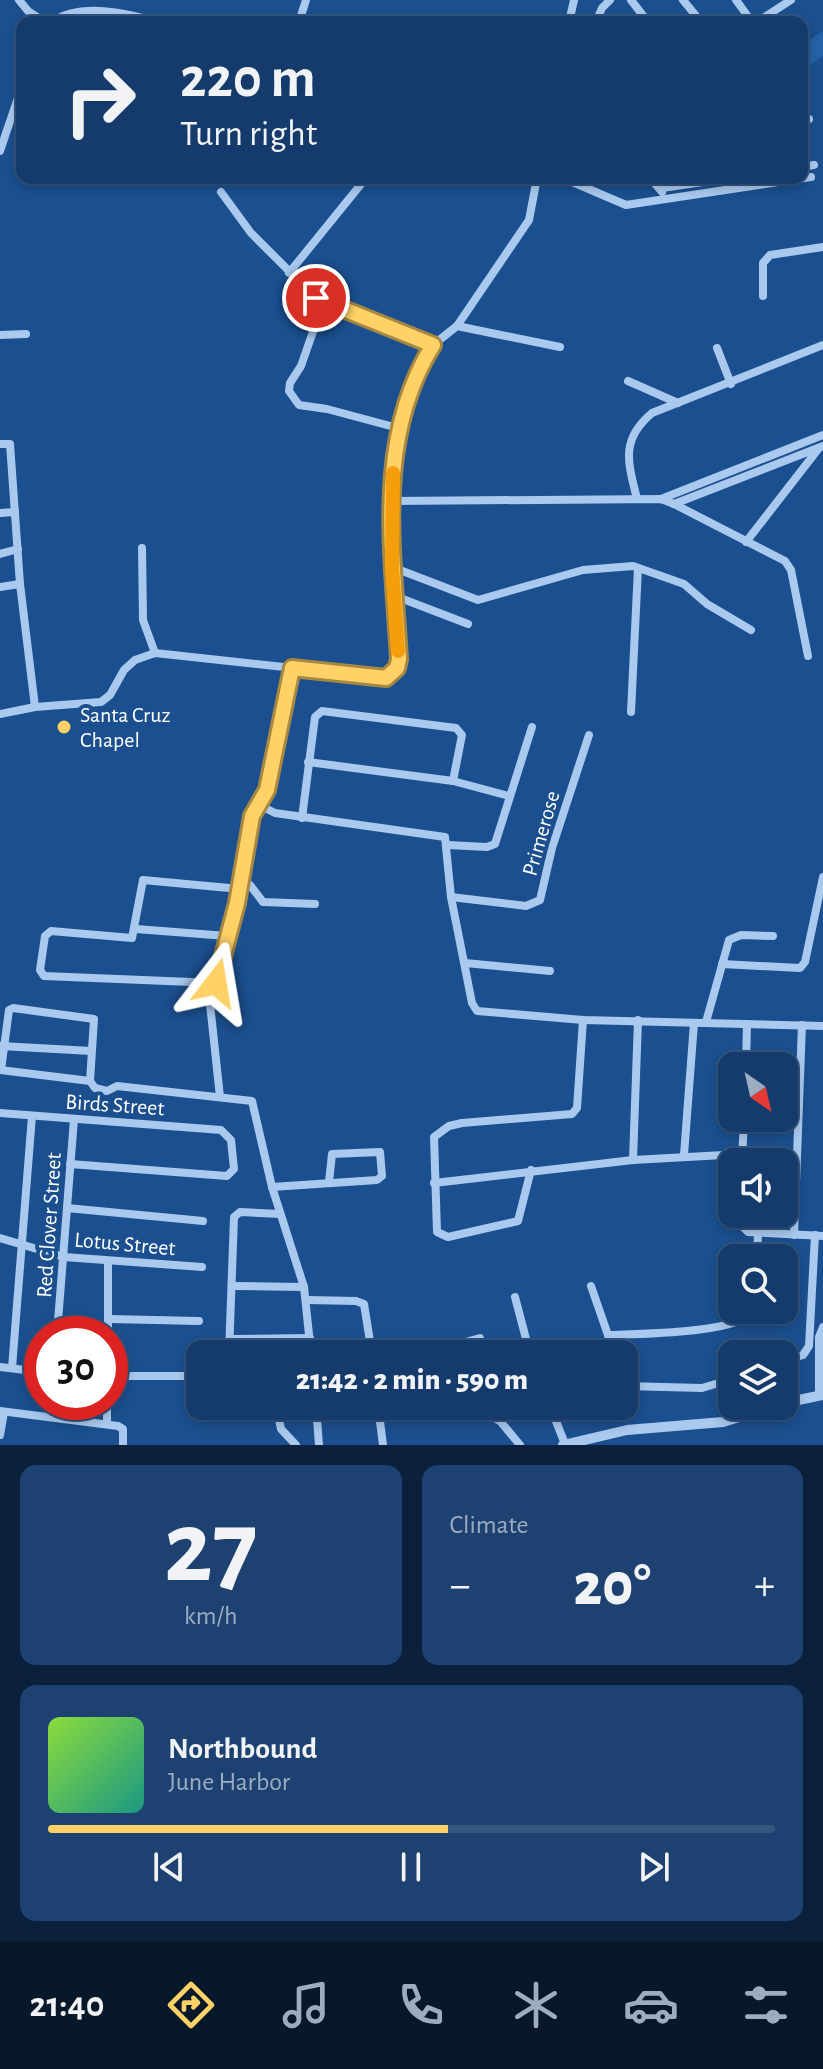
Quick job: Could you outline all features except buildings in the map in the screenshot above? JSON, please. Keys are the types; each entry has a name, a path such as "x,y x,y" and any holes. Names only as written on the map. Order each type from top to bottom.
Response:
{"street":[{"path":"19,0 36,16"},
{"path":"599,16 610,0"},
{"path":"631,0 643,16"},
{"path":"683,0 696,16"},
{"path":"736,0 750,16"},
{"path":"765,16 790,0"},
{"path":"61,16 100,12 123,16"},
{"path":"0,151 16,104"},
{"path":"808,166 814,165"},
{"path":"289,273 361,184"},
{"path":"0,714 35,707 101,702 110,695 124,670 135,660 155,653 386,678 397,668 391,501 398,428 413,380 433,345 457,326 529,220 536,184"},
{"path":"573,184 622,205 766,184"},
{"path":"657,184 662,188 689,184"},
{"path":"662,188 662,200"},
{"path":"221,192 251,233 323,303 433,345"},
{"path":"763,296 763,263 770,255 823,247"},
{"path":"323,303 301,366 290,383 293,398 299,405 327,409 398,428"},
{"path":"457,326 560,347"},
{"path":"0,335 26,334"},
{"path":"637,499 629,466 629,442 638,425 652,413 823,345"},
{"path":"717,348 731,384"},
{"path":"628,381 679,403"},
{"path":"391,501 661,499 821,442"},
{"path":"674,504 821,442"},
{"path":"746,542 821,442"},
{"path":"0,444 10,444 20,584 35,707"},
{"path":"661,499 785,561 791,570 808,656"},
{"path":"0,513 15,512"},
{"path":"142,548 143,620 155,653"},
{"path":"0,554 18,549"},
{"path":"392,567 478,600 583,570 626,565 684,584 707,604 751,630"},
{"path":"631,712 638,568"},
{"path":"0,587 20,584"},
{"path":"395,596 468,624"},
{"path":"220,1097 210,1009 240,886 252,816 261,806 292,668"},
{"path":"302,818 315,717 319,712 456,728 462,735 453,781"},
{"path":"448,845 487,847 495,844 532,727"},
{"name":"Primerose","path":"451,897 526,906 540,900 552,848 589,735"},
{"path":"308,762 453,781 509,796"},
{"path":"261,806 275,813 302,818 441,835 448,845 451,897 472,1003 477,1011 583,1020 823,1026"},
{"path":"722,964 800,968 805,962 823,877"},
{"path":"216,983 46,976 40,973 45,936 49,932 129,939 136,929 139,885 143,880 250,885 263,902 315,904"},
{"path":"136,929 227,936"},
{"path":"706,1022 726,946 734,937 773,936"},
{"path":"465,963 550,971"},
{"path":"90,1081 94,1019 13,1008 9,1010 1,1070 90,1081 103,1091 117,1086 247,1098 253,1102 272,1187 304,1287 310,1338 230,1339 236,1214 280,1214"},
{"path":"531,1170 518,1221 448,1237 440,1235 434,1227 434,1137 449,1126 572,1114 577,1108 583,1020"},
{"path":"633,1160 638,1020"},
{"path":"684,1155 694,1023"},
{"path":"746,1052 747,1024"},
{"path":"794,1235 802,1025"},
{"path":"2,1046 91,1051"},
{"name":"Birds Street","path":"0,1113 226,1132 231,1140 234,1169 227,1176 70,1164"},
{"path":"12,1368 32,1116"},
{"name":"Red Clover Street","path":"59,1316 74,1119"},
{"path":"272,1187 381,1178 379,1151 332,1154 329,1182"},
{"path":"434,1183 684,1155 718,1157"},
{"path":"67,1208 203,1221"},
{"path":"743,1228 758,1233 819,1236 809,1346 798,1357"},
{"path":"758,1233 758,1244"},
{"name":"Lotus Street","path":"0,1238 64,1257 202,1267"},
{"path":"108,1262 109,1316"},
{"path":"233,1286 304,1287"},
{"path":"591,1286 609,1340"},
{"path":"515,1297 526,1340"},
{"path":"306,1300 364,1304 370,1340"},
{"path":"128,1319 199,1321"},
{"path":"608,1335 702,1330 724,1324"},
{"path":"798,1400 821,1396 819,1337 823,1327"},
{"path":"474,1340 480,1338"},
{"path":"0,1367 24,1370"},
{"path":"128,1376 186,1376"},
{"path":"638,1386 702,1388 718,1383"},
{"path":"0,1435 2,1412 121,1427 123,1445"},
{"path":"279,1420 281,1429 296,1445"},
{"path":"317,1420 319,1445"},
{"path":"380,1420 383,1445"},
{"path":"498,1420 520,1445"},
{"path":"555,1420 564,1445 612,1432 729,1420"}],"shaded area":[{"path":"823,31 823,56 808,66 808,41"}],"slow traffic":[{"path":"393,473 392,567 398,651"}],"place":[{"name":"Santa Cruz Chapel","path":"64,727"}],"route":[{"path":"216,983 237,903 252,816 261,806 267,790 292,668 386,678 397,668 399,659 392,567 394,455 398,428 413,380 433,345 316,298"}]}
